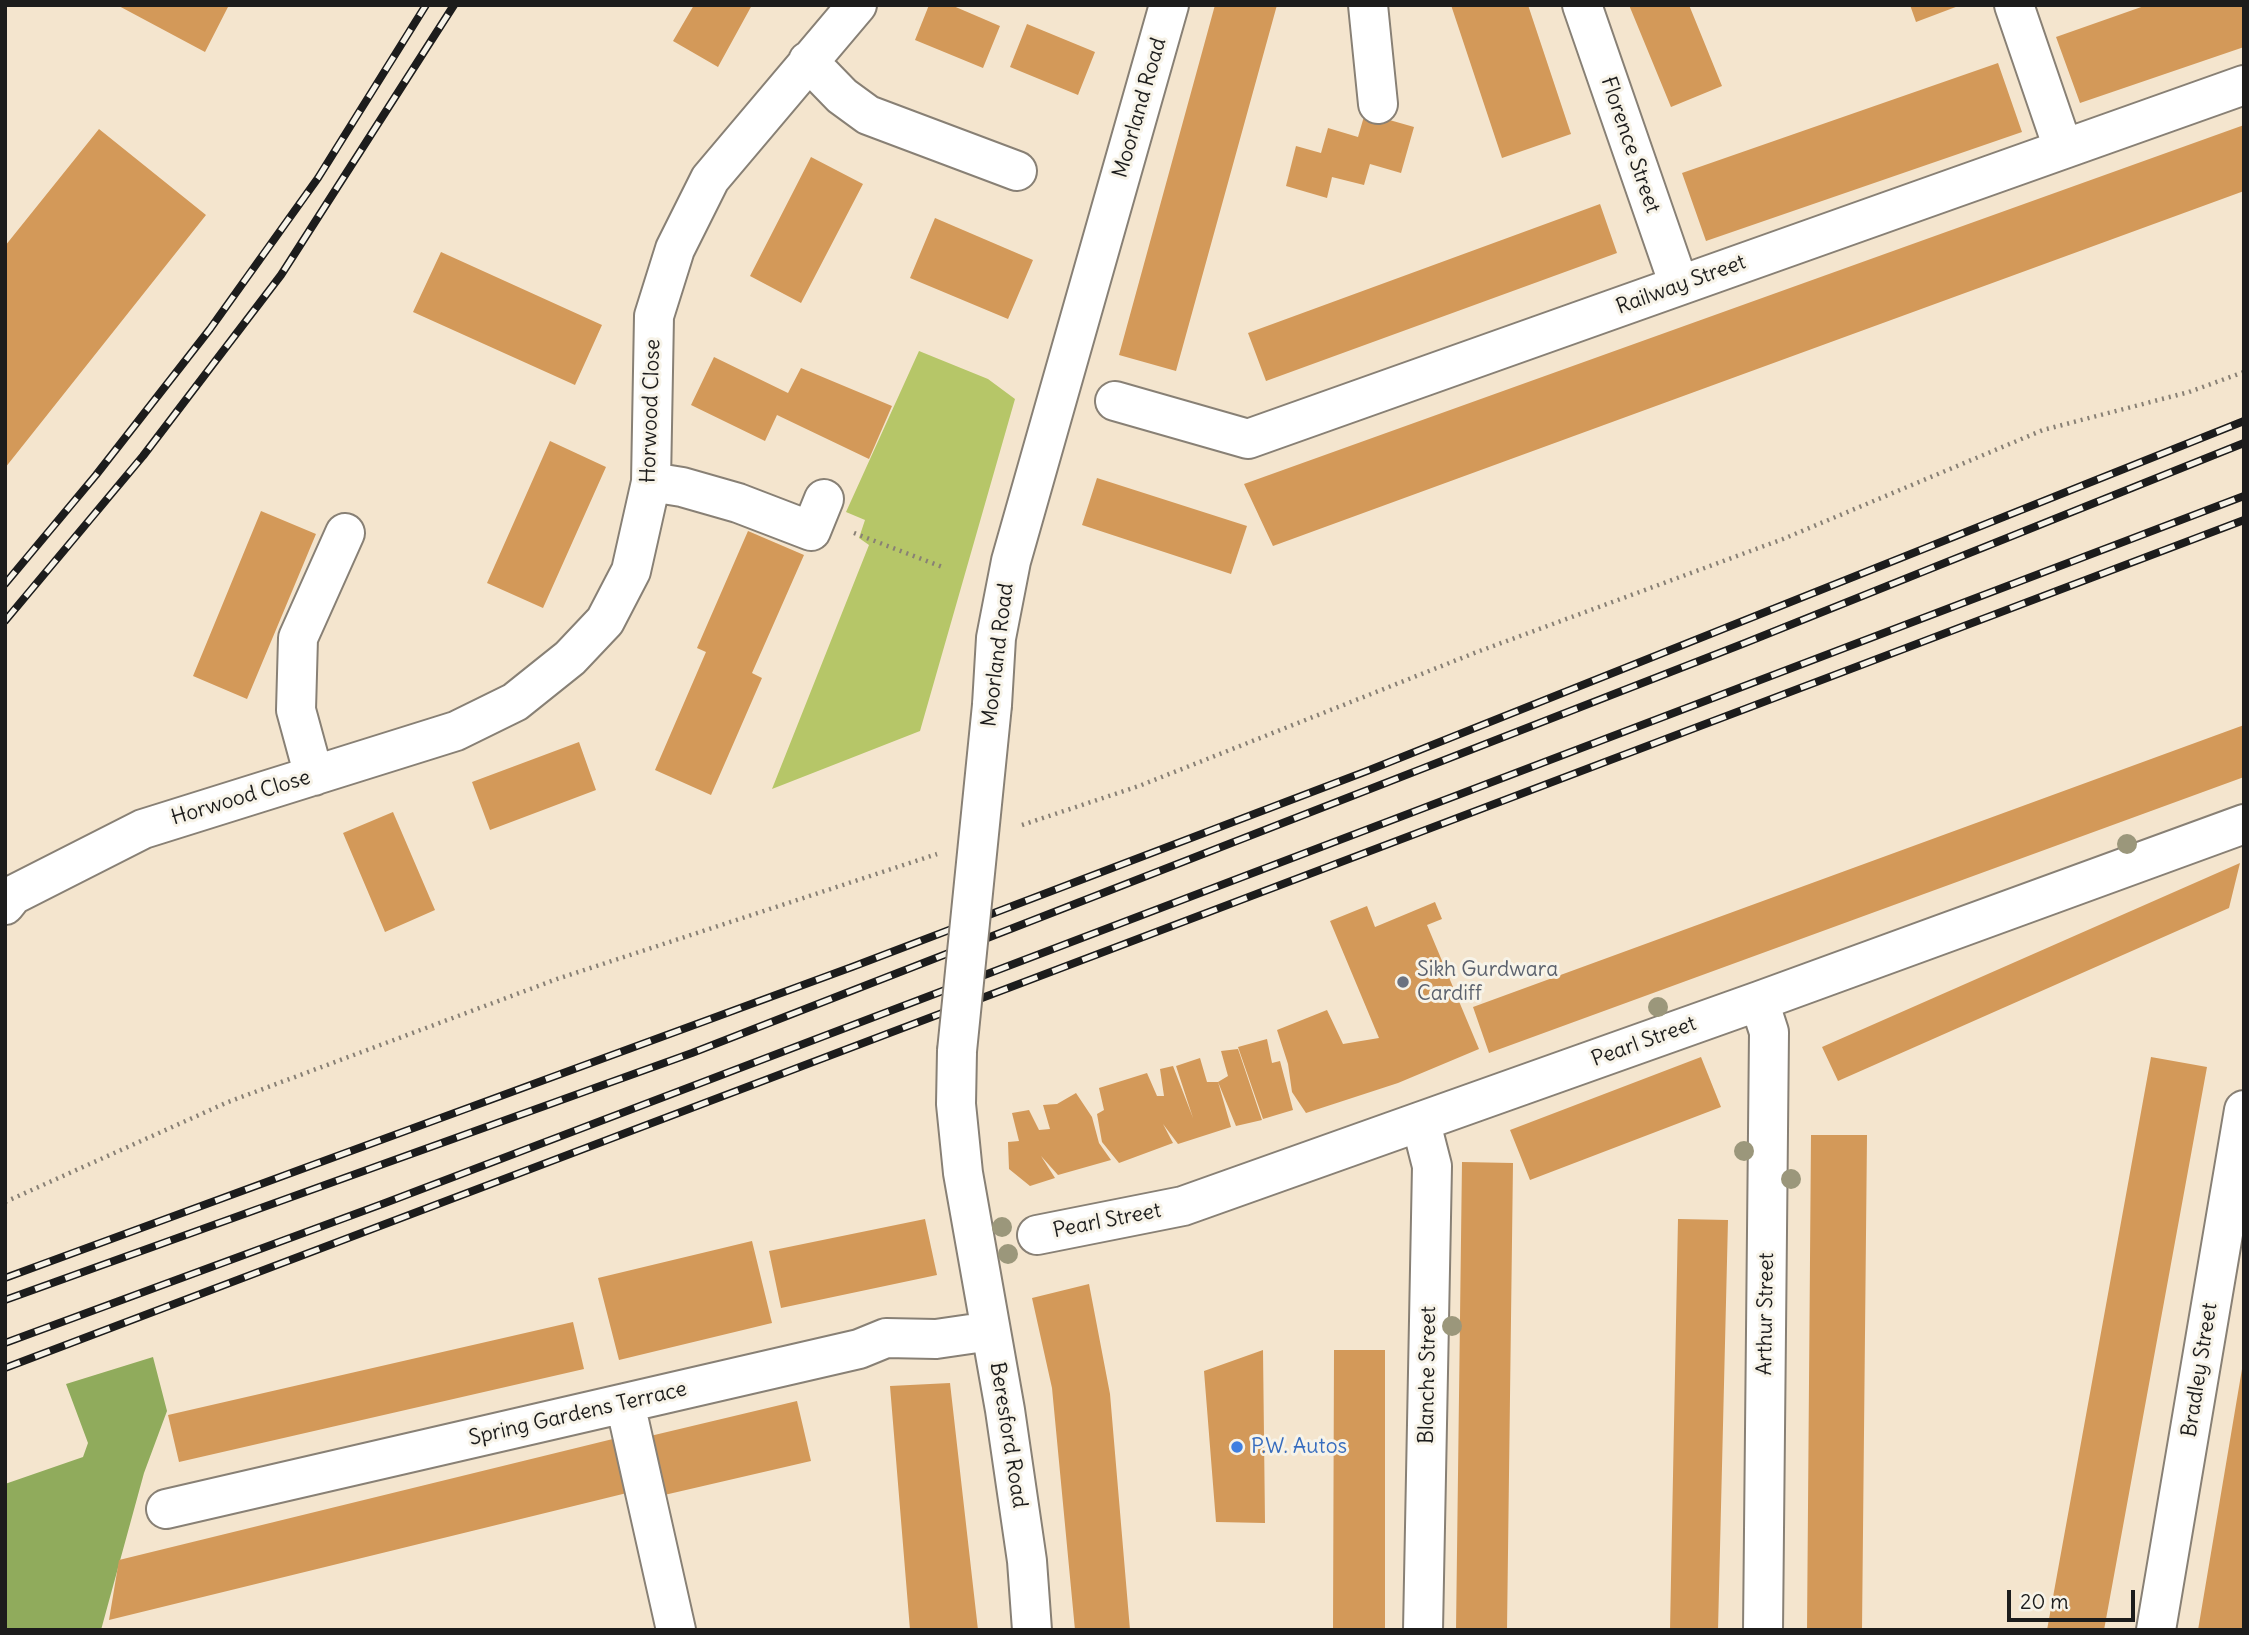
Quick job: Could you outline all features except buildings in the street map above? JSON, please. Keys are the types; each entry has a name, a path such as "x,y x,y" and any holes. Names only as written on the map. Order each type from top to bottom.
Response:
{"street":[{"name":"Horwood Close","path":"5,905 13,895 143,829 456,732 515,702 570,658 605,621 631,571 651,482 654,316 675,249 710,179 857,5"},
{"name":"Moorland Road","path":"974,1241 956,1104 957,1051 992,705 996,638 1011,561 1169,5"},
{"path":"1368,5 1378,104"},
{"name":"Florence Street","path":"1581,5 1679,285"},
{"path":"2014,5 2063,148"},
{"path":"808,61 842,96 868,115 1017,171"},
{"name":"Railway Street","path":"1115,401 1248,439 2244,85"},
{"path":"651,482 682,487 738,503 817,515"},
{"path":"314,776 296,710 298,638 345,533"},
{"name":"Pearl Street","path":"1037,1235 1183,1206 1421,1123 2244,824"},
{"name":"Arthur Street","path":"1759,1001 1769,1032 1762,1630"},
{"name":"Bradley Street","path":"2156,1630 2244,1110"},
{"name":"Blanche Street","path":"1421,1123 1432,1166 1423,1630"},
{"name":"Beresford Road","path":"974,1241 992,1331 1023,1534 1032,1630"},
{"name":"Spring Gardens Terrace","path":"166,1508 859,1349 886,1338 936,1339 992,1331"},
{"path":"625,1403 676,1630"}],"path":[{"path":"1021,825 1139,786 1477,652 1783,539 2043,430 2189,393 2244,372"},
{"path":"817,515 852,532 945,568"},
{"path":"5,1202 228,1102 557,979 943,852"}],"green space":[{"path":"919,351 988,379 1015,399 920,731 772,789 869,545 859,538 865,520 846,512"},
{"path":"153,1357 167,1411 144,1473 101,1630 5,1630 5,1484 83,1457 88,1443 66,1384"}],"railway":[{"path":"5,584 96,475 210,329 318,178 426,5"},
{"path":"5,621 143,456 281,275 454,5"},
{"path":"5,1278 852,967 1367,771 2244,421"},
{"path":"5,1300 692,1053 1745,643 2244,443"},
{"path":"5,1343 385,1203 2244,496"},
{"path":"5,1368 2244,520"}],"place":[{"name":"Sikh Gurdwara Cardiff","path":"1403,982"},
{"name":"P.W. Autos","path":"1237,1447"}]}
